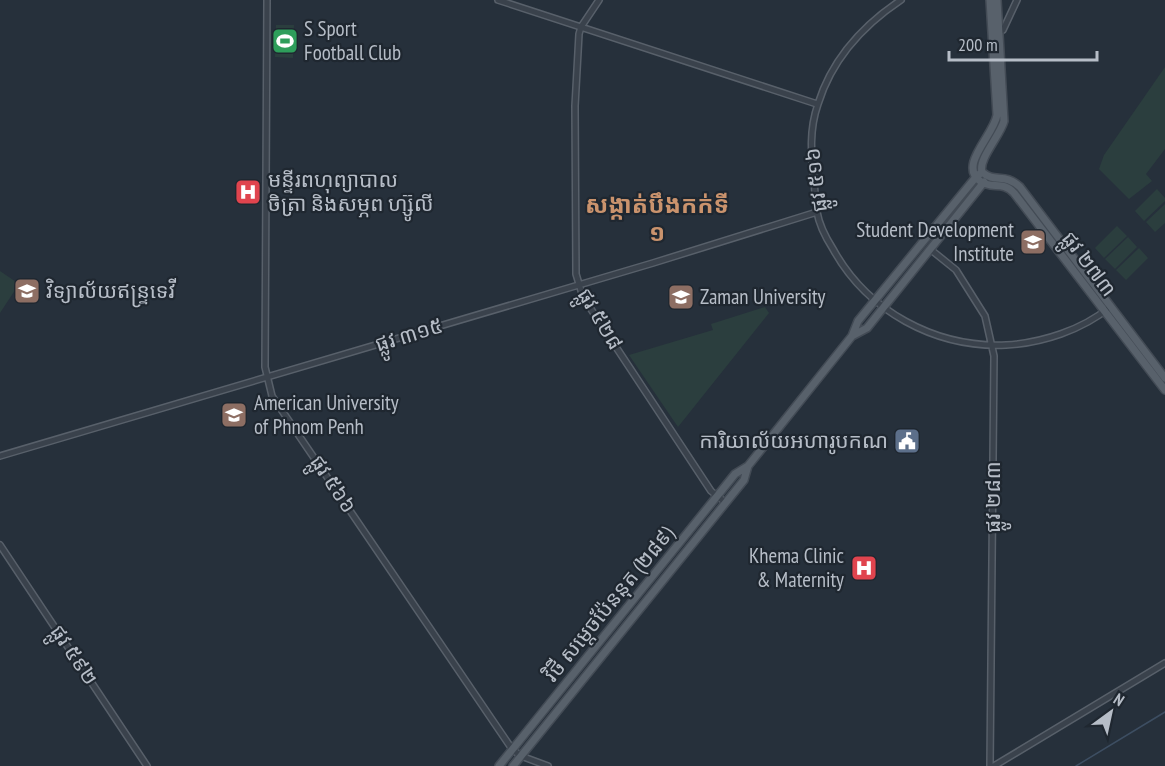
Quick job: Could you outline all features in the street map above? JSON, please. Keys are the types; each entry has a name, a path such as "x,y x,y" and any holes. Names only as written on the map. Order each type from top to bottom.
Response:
{"main road":[{"path":"990,0 996,33"},
{"path":"976,177 972,169 974,160 991,132 997,115 997,0"},
{"name":"វិថី សម្តេចប៉ែននុត (២៨៩)","path":"852,336 867,328 984,177 981,163 998,137 1004,121 996,33"},
{"name":"វិថី សម្តេចប៉ែននុត (២៨៩)","path":"499,766 735,474 748,466 852,336 858,321 976,177"},
{"name":"ផ្លូវ ២៧៣","path":"976,177 984,177 1009,188 1165,378"},
{"name":"ផ្លូវ ២៧៣","path":"1107,309 1165,390"},
{"name":"វិថី សម្តេចប៉ែននុត (២៨៩)","path":"513,766 726,503 744,480 748,466"},
{"path":"560,691 568,698"}],"street":[{"name":"ផ្លូវ ៥៦៦","path":"267,0 264,300 266,378 272,396 512,749 521,756 549,766"},
{"path":"498,0 817,105"},
{"name":"ផ្លូវ ៥២៨","path":"598,0 579,34 575,106 576,274 578,285 583,297 711,491 726,503"},
{"name":"ផ្លូវ ៥១៦","path":"901,0 880,14 854,38 828,77 817,105 811,130 810,147 817,212 826,238 838,260 855,281 883,308 910,325 940,337 967,343 992,346 1015,345 1047,338 1067,332 1107,309"},
{"path":"996,33 1017,0"},
{"name":"ផ្លូវ ៣១៥","path":"0,456 653,263 817,212"},
{"name":"ផ្លូវ ២៨៣","path":"930,249 956,270 985,316 994,362 992,766"},
{"name":"ផ្លូវ ៥៩២","path":"0,545 147,766"},
{"path":"992,766 1165,663"}],"shaded area":[{"name":"S Sport Football Club","path":"276,25 294,25 293,58 275,57"},
{"path":"1165,67 1165,149 1146,174 1152,181 1129,199 1099,169 1104,155"},
{"path":"1157,189 1165,201 1144,221 1135,211"},
{"path":"1165,204 1165,223 1155,232 1146,222"},
{"path":"1117,226 1127,236 1104,258 1095,248"},
{"path":"1128,237 1137,247 1115,269 1105,259"},
{"path":"1139,248 1148,258 1126,280 1116,270"},
{"path":"0,271 19,284 0,313"},
{"path":"765,307 769,313 678,427 629,355 713,330 711,324"}],"waterway":[{"path":"1076,766 1165,712"}],"place":[{"name":"S Sport Football Club","path":"285,41"},
{"name":"មន្ទីរពហុព្យាបាល ចិត្រា និងសម្ភព ហ្ស៊ូលី","path":"248,192"},
{"name":"Student Development Institute","path":"1033,242"},
{"name":"វិទ្យាល័យឥន្រ្ទទេវី","path":"27,291"},
{"name":"Zaman University","path":"681,297"},
{"name":"American University of Phnom Penh","path":"234,415"},
{"name":"ការិយាល័យអហារូបកណ","path":"907,441"},
{"name":"Khema Clinic & Maternity","path":"864,568"}],"district":[{"name":"សង្កាត់បឹងកក់ទី ១","path":"657,219"}]}
